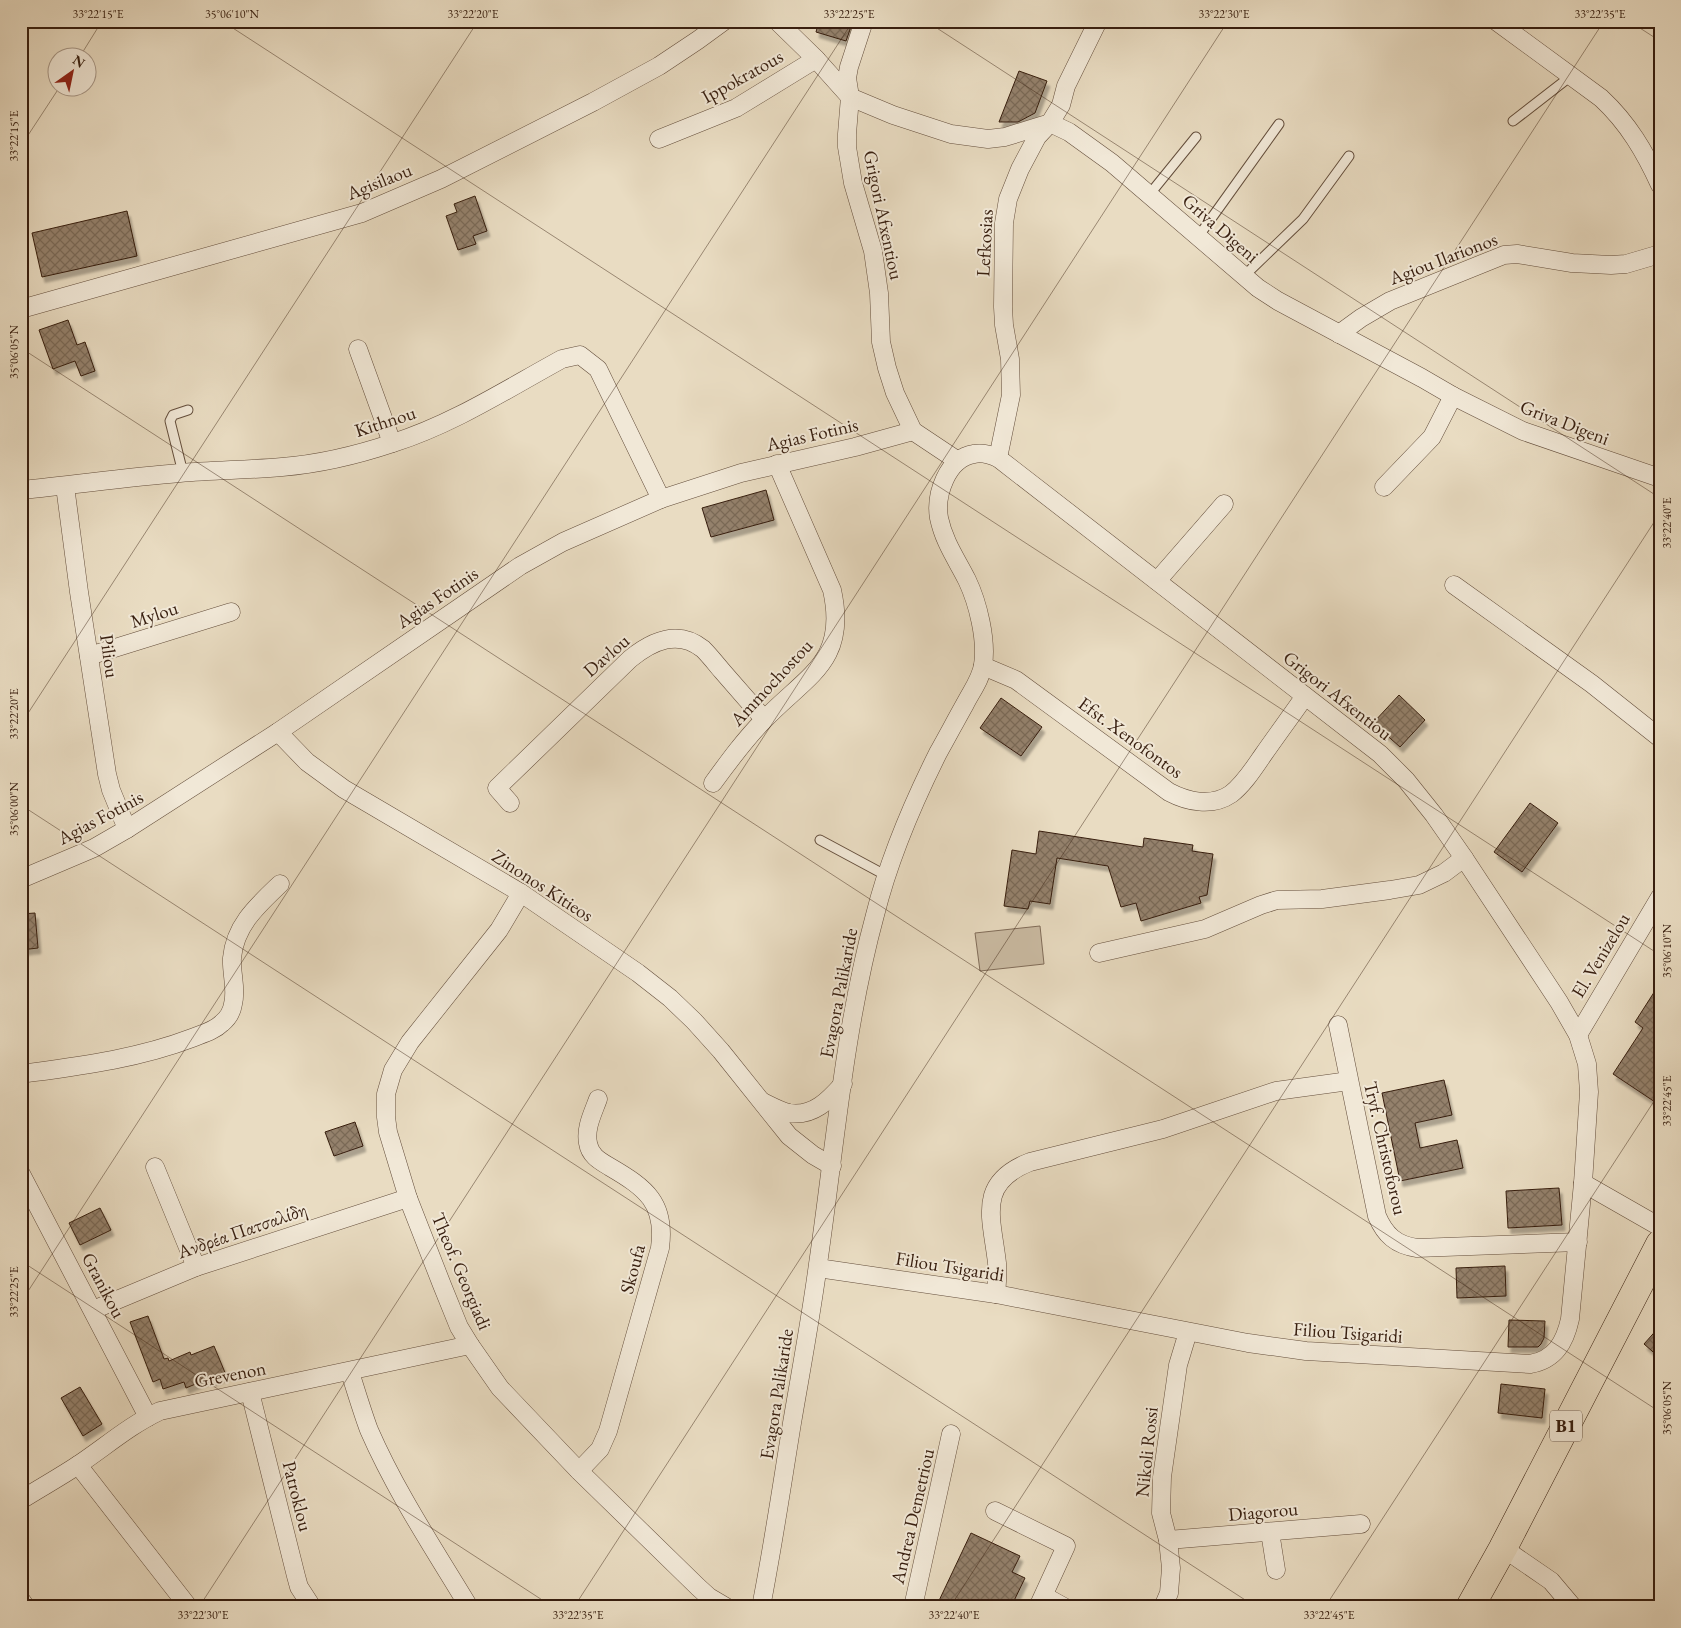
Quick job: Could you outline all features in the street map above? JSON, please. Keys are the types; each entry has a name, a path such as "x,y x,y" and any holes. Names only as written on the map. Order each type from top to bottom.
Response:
{"main road":[{"name":"B1","path":"1470,1607 1503,1548 1660,1244"}],"street":[{"name":"Agisilaou","path":"21,308 362,212 441,178 593,102 659,66 724,21"},
{"path":"777,21 816,59 850,97 871,107 928,128 968,137 988,139 1005,137 1050,124"},
{"name":"Grigori Afxentiou","path":"864,21 847,78 850,97 847,134 849,167 873,251 881,342 887,368 895,392 913,431"},
{"name":"Lefkosias","path":"998,458 1011,395 1010,359 1002,307 1005,212 1020,169 1037,136 1050,124 1061,105 1066,86 1098,21"},
{"path":"1496,21 1601,98 1617,113 1641,146 1660,185"},
{"name":"Ippokratous","path":"659,139 736,108 816,59"},
{"name":"Griva Digeni","path":"1050,124 1069,132 1112,163 1244,276 1273,298 1453,396 1523,431 1660,478"},
{"name":"Agiou Ilarionos","path":"1339,334 1390,301 1504,255 1517,254 1572,263 1611,265 1626,264 1660,254"},
{"path":"358,349 392,443"},
{"name":"Kithnou","path":"21,490 183,473 282,467 313,463 392,443 464,414 562,359 580,355 598,369 660,499"},
{"path":"1384,487 1432,437 1453,396"},
{"path":"913,431 958,461 974,454 998,458"},
{"name":"Agias Fotinis","path":"21,879 94,848 127,829 278,732 520,566 563,542 660,499 741,473 855,447 913,431"},
{"name":"Grigori Afxentiou","path":"998,458 1380,754 1406,780 1434,815 1464,858 1578,1035"},
{"name":"Evagora Palikaride","path":"761,1607 818,1268 852,1021 875,913 918,794 977,683 983,666 983,643 976,605 966,580 944,538 938,514 941,489 951,469 958,461"},
{"name":"Ammochostou","path":"713,783 747,738 764,719 817,670 831,648 836,621 836,604 832,590 777,464"},
{"name":"Piliou","path":"65,486 108,774 111,790 127,829"},
{"path":"1158,581 1224,504"},
{"path":"1454,585 1592,684 1660,738"},
{"name":"Mylou","path":"89,656 231,612"},
{"name":"Davlou","path":"510,803 497,788 630,659 662,640 682,638 702,649 764,719"},
{"name":"Efst. Xenofontos","path":"983,666 1016,680 1169,792 1182,799 1195,802 1220,799 1231,794 1251,771 1305,696"},
{"name":"Zinonos Kitieos","path":"278,732 307,762 347,791 521,894 638,973 670,998 720,1051 788,1136 813,1155 832,1166"},
{"path":"1099,953 1205,928 1261,904 1277,900 1322,899 1419,885 1437,877 1464,858"},
{"path":"21,1074 123,1058 170,1047 216,1028 227,1018 233,1004 232,959 240,928 250,914 280,884"},
{"name":"Theof. Georgiadi","path":"521,894 499,930 410,1042 388,1082 386,1117 408,1198 459,1327 500,1388 579,1471 698,1587 726,1607"},
{"name":"El. Venizelou","path":"1578,1035 1660,897"},
{"name":"Tryf. Christoforou","path":"1338,1025 1377,1216 1384,1229 1394,1241 1408,1247 1417,1248 1578,1242"},
{"name":"Filiou Tsigaridi","path":"818,1268 996,1294 1248,1343 1314,1352 1522,1364 1544,1361 1562,1344 1570,1319 1583,1183 1589,1092 1588,1064 1578,1035"},
{"path":"996,1294 997,1265 990,1214 991,1201 999,1184 1012,1170 1030,1162 1163,1128 1276,1091 1349,1081"},
{"name":"Zinonos Kitieos","path":"762,1102 789,1113 806,1113 829,1100 843,1084"},
{"name":"Skoufa","path":"579,1471 600,1449 608,1431 662,1236 659,1213 647,1194 640,1186 598,1160 592,1154 588,1145 588,1126 598,1099"},
{"path":"155,1167 196,1267"},
{"name":"Granikou","path":"21,1174 148,1416"},
{"path":"1583,1183 1660,1227"},
{"name":"Ανδρέα Πατσαλίδη","path":"93,1310 196,1267 408,1198"},
{"name":"Nikoli Rossi","path":"1163,1607 1171,1581 1171,1568 1168,1540 1161,1513 1162,1477 1178,1365 1188,1332"},
{"name":"Grevenon","path":"21,1500 78,1465 148,1416 171,1408 350,1372 470,1345"},
{"path":"350,1372 369,1429 382,1456 399,1489 468,1607"},
{"name":"Patroklou","path":"250,1392 299,1587 312,1607"},
{"name":"Andrea Demetriou","path":"913,1607 951,1434"},
{"path":"78,1465 187,1605"},
{"path":"995,1511 1066,1546 1041,1601 1064,1607"},
{"name":"Diagorou","path":"1168,1540 1361,1524"},
{"path":"1270,1532 1276,1570"},
{"path":"1503,1548 1551,1581 1573,1607"},
{"path":"21,1600 26,1607"}],"lane":[{"path":"1513,121 1571,76"},
{"path":"1198,237 1279,124"},
{"path":"1149,195 1196,137"},
{"path":"1244,276 1303,219 1349,156"},
{"path":"183,473 170,421 172,415 188,410"},
{"path":"820,840 887,876"}],"shaded area":[{"path":"1040,926 1044,964 980,971 975,933"}],"building":[{"path":"819,21 853,21 846,41 816,32"},
{"path":"1019,71 1047,81 1035,113 1018,122 999,122"},
{"path":"475,196 487,231 473,236 476,244 458,250 446,216 457,212 454,204"},
{"path":"127,211 137,256 42,277 32,233"},
{"path":"68,320 77,345 85,342 95,371 81,376 75,361 53,369 39,330"},
{"path":"766,490 774,520 711,537 702,508"},
{"path":"1399,695 1425,720 1400,747 1373,723"},
{"path":"1001,698 1042,727 1021,756 980,728"},
{"path":"1530,803 1558,823 1522,872 1494,852"},
{"path":"1039,831 1143,847 1144,838 1193,845 1192,851 1213,854 1207,895 1199,897 1201,903 1141,921 1136,903 1121,907 1108,866 1057,858 1050,904 1030,901 1028,909 1004,906 1012,850 1036,854"},
{"path":"35,913 38,948 21,950 21,914"},
{"path":"1660,983 1660,1095 1655,1102 1613,1074 1643,1028 1635,1022"},
{"path":"1444,1080 1452,1115 1415,1123 1420,1148 1457,1140 1463,1168 1400,1181 1382,1093"},
{"path":"355,1122 363,1146 334,1156 325,1132"},
{"path":"1559,1188 1562,1225 1508,1228 1506,1191"},
{"path":"100,1208 111,1230 80,1245 69,1223"},
{"path":"1505,1266 1506,1296 1457,1298 1456,1268"},
{"path":"148,1316 164,1359 168,1358 169,1361 190,1352 191,1355 214,1346 226,1375 211,1381 210,1378 186,1388 184,1382 163,1389 160,1379 153,1382 130,1322"},
{"path":"1509,1320 1545,1321 1544,1338 1541,1344 1538,1347 1508,1347"},
{"path":"1660,1326 1660,1358 1644,1344"},
{"path":"1501,1384 1545,1389 1542,1418 1498,1413"},
{"path":"80,1387 102,1424 83,1436 61,1398"},
{"path":"971,1533 1020,1556 1012,1572 1025,1578 1011,1607 936,1607"}]}
